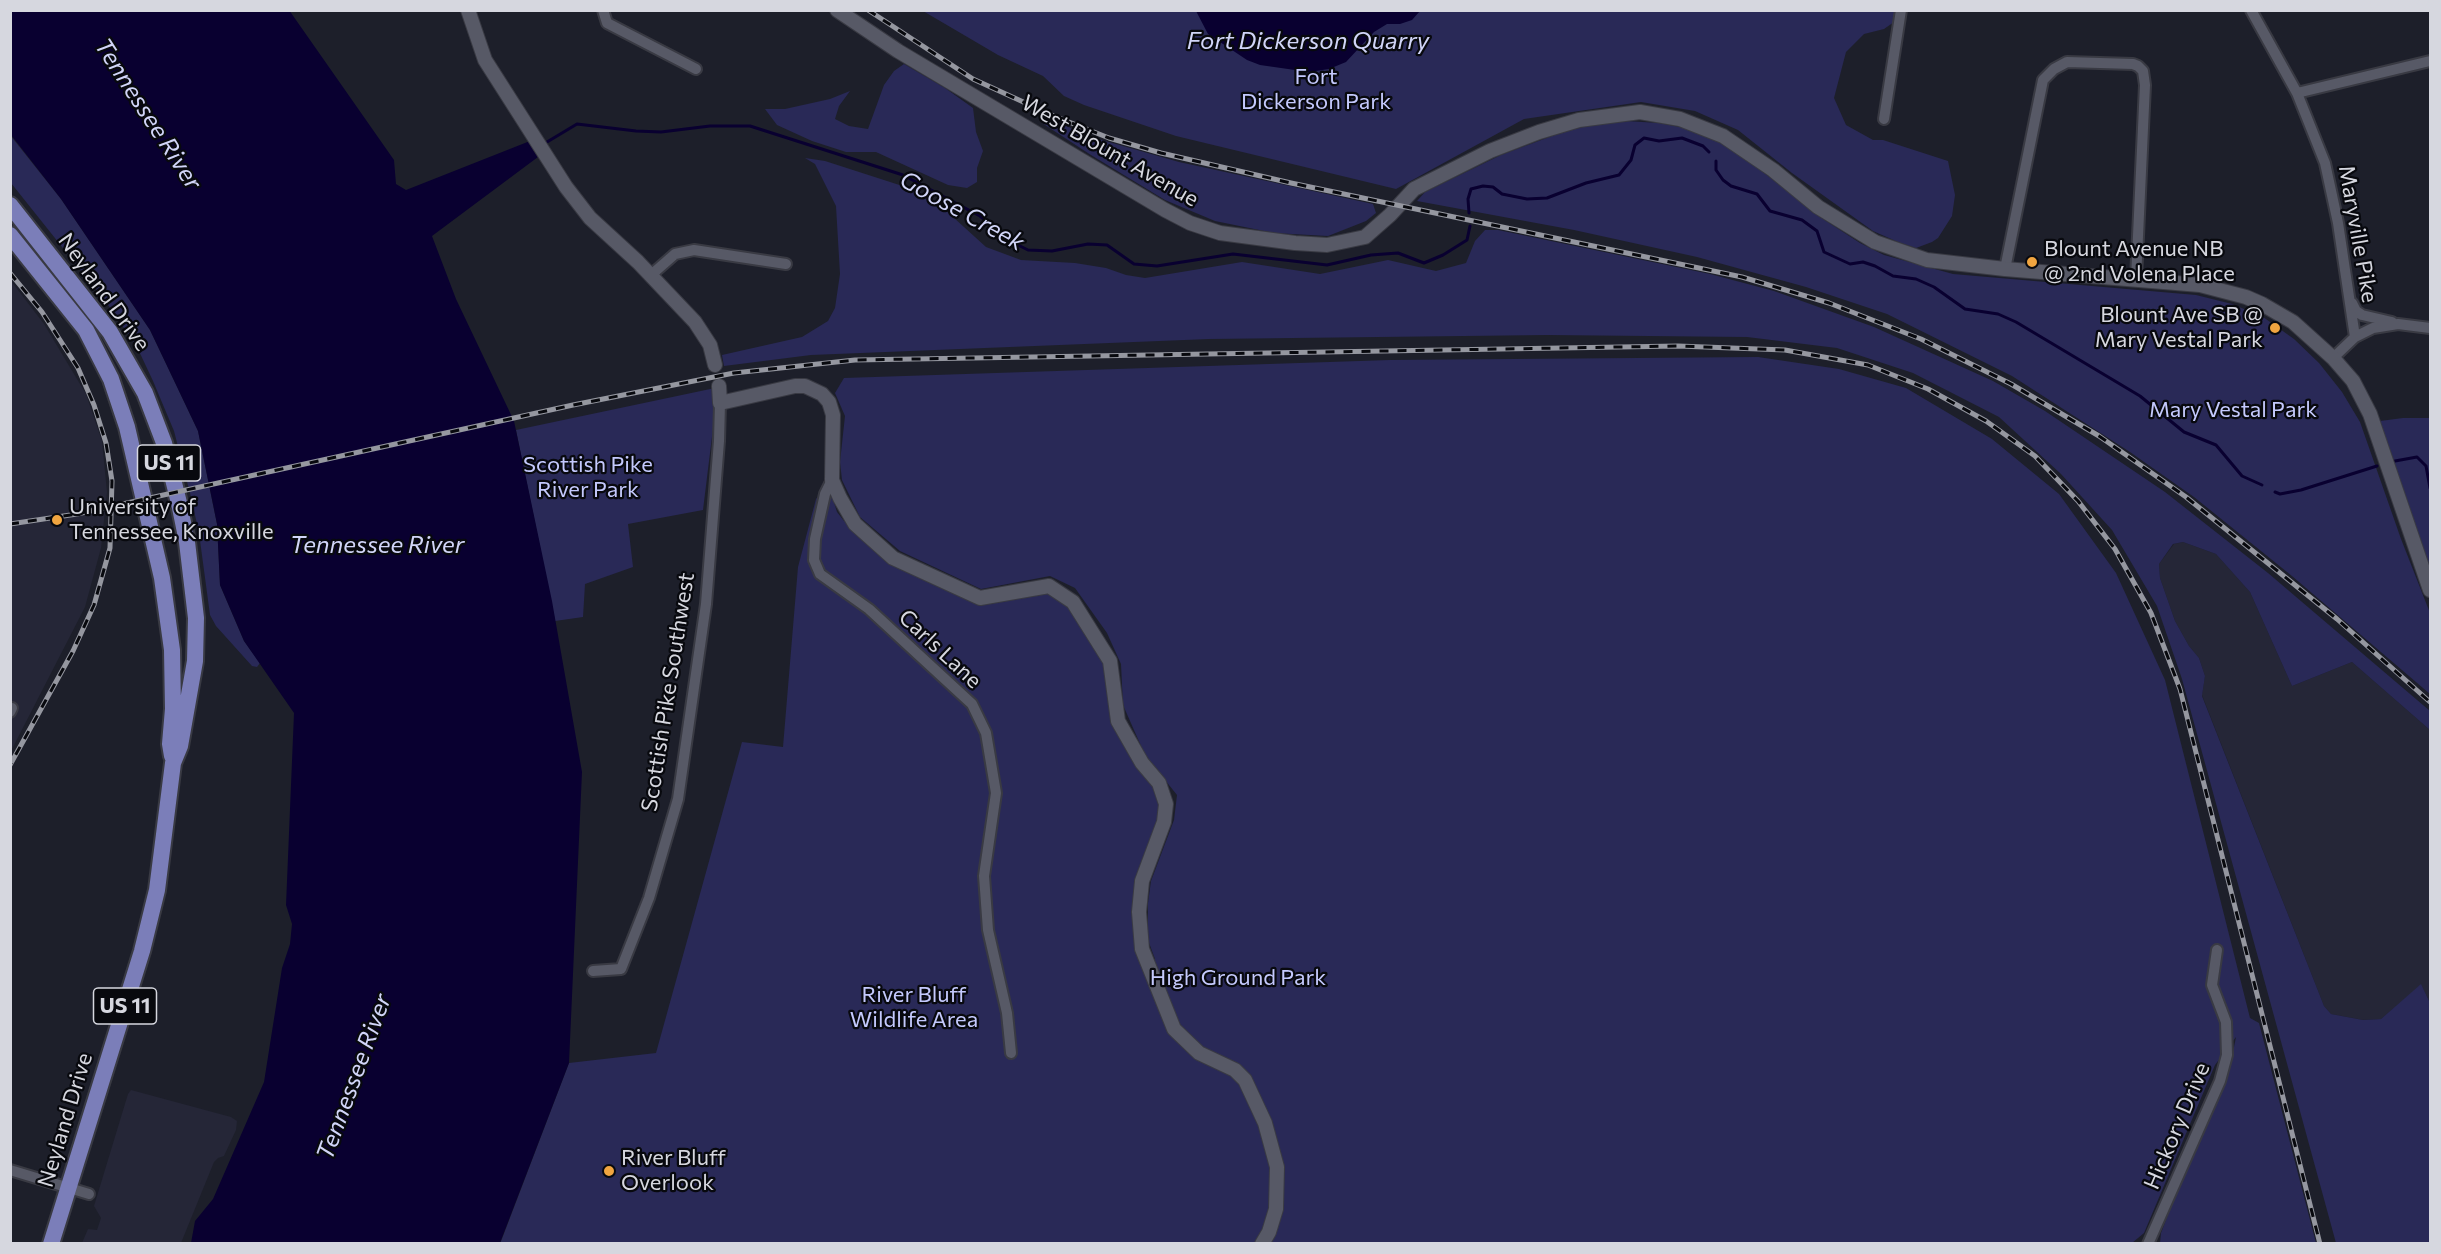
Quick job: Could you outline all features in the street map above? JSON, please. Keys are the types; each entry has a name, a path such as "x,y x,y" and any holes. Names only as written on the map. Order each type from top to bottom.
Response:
{"main road":[{"name":"Neyland Drive","path":"10,205 89,304 120,348 145,393 167,454 187,542 194,592 196,640 195,661 180,746 173,763 157,890 142,951 51,1244"},
{"name":"Neyland Drive","path":"10,235 86,330 111,379 127,427 162,578 172,650 173,709 170,744 173,763"}],"street":[{"path":"468,10 485,60 566,187 590,218 651,275 703,332 710,345 715,365"},
{"path":"603,10 607,23 696,69"},
{"name":"West Blount Avenue","path":"837,10 898,51 1158,206 1190,223 1220,233 1273,241 1327,245 1365,237 1390,215 1413,189 1490,151 1539,132 1579,120 1640,112 1680,119 1724,136 1773,170 1818,207 1875,242 1927,260 2005,269 2200,285 2246,297 2262,304 2293,322 2333,358"},
{"path":"1884,119 1901,10"},
{"name":"Maryville Pike","path":"2251,10 2297,93 2325,163 2332,188 2355,337"},
{"path":"2297,93 2430,61"},
{"path":"2005,269 2043,80 2054,69 2067,62 2133,64 2143,71 2145,85 2136,279"},
{"path":"651,275 675,254 693,250 786,264"},
{"path":"2350,298 2360,314 2398,324 2430,328"},
{"path":"2398,324 2373,328 2355,337 2333,358 2353,381 2370,414 2430,590"},
{"name":"Scottish Pike Southwest","path":"593,971 621,969 648,898 678,798 706,604 719,441 719,386"},
{"path":"720,403 785,387 806,386 816,389 830,402 833,415 832,480 855,524 893,558 980,598 1049,586 1073,602 1110,661 1118,721 1142,763 1159,783 1166,804 1164,822 1142,881 1139,912 1142,949 1174,1029 1199,1053 1235,1070 1245,1080 1265,1123 1277,1167 1276,1209 1269,1232 1262,1244"},
{"name":"Carls Lane","path":"832,480 825,494 815,538 814,560 820,574 869,609 972,704 986,733 996,793 984,876 988,930 1007,1013 1011,1053"},
{"name":"Hickory Drive","path":"2148,1244 2220,1081 2227,1055 2226,1022 2212,985 2217,950"},
{"path":"10,1170 89,1194"}],"shaded area":[{"name":"University of Tennessee, Knoxville","path":"11,281 44,324 86,394 102,441 107,492 101,548 85,607 11,751"},
{"path":"2183,542 2216,554 2250,592 2292,686 2352,662 2430,730 2430,1003 2421,985 2381,1019 2363,1020 2331,1014 2324,1006 2202,695 2205,676 2199,658 2189,646 2175,621 2160,578 2159,564 2174,544"},
{"path":"131,1090 231,1117 237,1121 236,1130 224,1156 214,1162 181,1243 82,1243 88,1229 97,1230 101,1218 94,1206"}],"green space":[{"name":"Fort Dickerson Park","path":"923,11 1897,11 1894,22 1884,29 1864,34 1846,52 1834,98 1846,125 1873,140 1883,140 1948,161 1955,195 1952,216 1938,238 1932,242 1916,248 1898,242 1873,231 1792,173 1738,130 1695,111 1641,102 1524,119 1396,189 1176,136 1084,105 1064,96 1043,76 998,55"},
{"path":"904,64 945,88 973,108 976,132 983,151 977,168 977,182 967,188 948,185 876,152 846,152 812,141 777,125 765,109 785,109 830,99 850,91 839,106 835,119 849,126 868,129 884,85 894,71"},
{"path":"1049,118 1088,136 1179,162 1373,204 1376,213 1366,221 1328,236 1274,233 1215,221 1165,200 1091,155 1042,123"},
{"name":"Mary Vestal Park","path":"1626,121 1659,123 1685,128 1731,147 1823,219 1860,243 1884,255 1953,274 2196,295 2232,304 2263,317 2294,339 2319,363 2342,392 2360,422 2430,613 2430,694 2292,576 2194,497 2130,452 2012,376 1887,314 1806,287 1697,257 1574,230 1417,201 1425,192 1501,155 1560,133 1590,125"},
{"path":"10,135 61,199 150,330 198,431 217,524 220,585 244,641 260,663 257,667 252,666 216,626 210,615 199,533 191,497 174,431 153,381 137,347 106,302 11,183"},
{"path":"805,158 825,161 918,191 942,207 986,247 1021,260 1075,263 1145,278 1242,262 1320,274 1388,260 1436,271 1466,263 1475,241 1485,230 1498,230 1710,274 1774,291 1874,327 1993,381 2045,411 2165,492 2268,573 2430,711 2430,730 2352,662 2292,686 2250,592 2216,554 2183,542 2173,544 2159,564 2160,578 2175,621 2189,646 2199,658 2205,676 2202,696 2324,1006 2331,1014 2363,1020 2381,1019 2421,984 2430,1003 2430,1243 2336,1243 2182,679 2157,606 2112,530 2061,474 1999,417 1913,373 1837,348 1747,337 1548,335 1209,339 811,355 724,366 722,355 802,337 828,321 835,308 840,274 836,206 815,164"},
{"path":"1758,357 1839,369 1906,388 1992,439 2059,494 2116,573 2165,680 2250,1018 2259,1023 2316,1243 2160,1243 2161,1233 2179,1186 2231,1062 2236,1037 2215,1065 2144,1233 2132,1243 500,1244 569,1063 656,1053 742,742 783,747 798,567 816,499 825,488 830,490 837,512 844,521 855,524 893,558 980,598 1049,586 1073,602 1110,661 1118,721 1142,763 1159,783 1166,804 1164,822 1142,881 1139,912 1142,949 1149,966 1155,959 1148,940 1148,903 1151,881 1174,820 1177,795 1145,755 1123,705 1121,664 1107,633 1075,588 1050,576 981,589 900,551 860,517 842,480 840,462 845,416 835,393 844,378 1390,360"},
{"name":"Scottish Pike River Park","path":"715,388 716,404 703,510 628,524 633,567 585,584 583,617 555,621 516,430"},
{"name":"Mary Vestal Park","path":"2430,418 2430,573 2380,421"}],"water":[{"name":"Tennessee River","path":"289,10 394,160 396,184 406,190 530,141 538,157 432,236 456,299 514,421 552,601 582,772 569,1063 500,1243 191,1243 195,1221 213,1199 264,1082 282,968 290,944 292,924 286,905 294,713 244,641 220,585 217,524 198,431 150,330 61,199 11,135 11,11"},
{"name":"Fort Dickerson Quarry","path":"1196,10 1420,11 1412,20 1400,24 1387,24 1374,32 1346,62 1329,69 1309,72 1260,65 1247,60 1208,34"}],"waterway":[{"name":"Goose Creek","path":"547,142 577,124 661,132 710,126 750,126 903,175 980,216 1012,242 1028,250 1052,251 1088,244 1107,245 1134,264 1157,266 1233,254 1327,265 1371,255 1398,253 1424,263 1443,255 1467,240 1470,226"},
{"path":"1469,213 1468,199 1471,189 1483,186 1493,187 1502,194 1527,199 1547,198 1586,183 1619,175 1631,160 1635,145 1644,138 1659,141 1682,138 1703,146 1709,152"},
{"path":"1716,161 1716,170 1731,186 1757,194 1770,211 1802,220 1817,231 1824,252 1850,264 1863,262 1893,276 1916,279 1934,287 1965,309 1998,314 2016,322 2140,396 2184,432 2216,445 2242,476 2262,485"},
{"path":"2395,461 2417,457 2426,466 2430,488"},
{"path":"2275,492 2280,494 2301,490 2377,466"}],"railway":[{"path":"868,10 973,79 1109,138 1161,153 1291,183 1742,277 1829,303 1921,339 2011,384 2099,436 2186,497 2337,619 2430,702"},
{"path":"10,273 42,312 78,368 94,405 106,443 112,481 110,548 94,605 73,651 10,765"},
{"path":"10,524 77,514 573,405 734,373 855,360 1678,346 1785,350 1868,365 1928,389 1986,421 2035,456 2078,501 2115,549 2151,613 2180,689 2320,1244"}],"place":[{"name":"Blount Avenue NB @ 2nd Volena Place","path":"2032,262"},
{"name":"Blount Ave SB @ Mary Vestal Park","path":"2275,328"},
{"name":"University of Tennessee, Knoxville","path":"57,520"},
{"name":"River Bluff Overlook","path":"609,1171"}],"park label":[{"name":"High Ground Park","path":"1238,978"},
{"name":"River Bluff Wildlife Area","path":"914,1008"}]}
